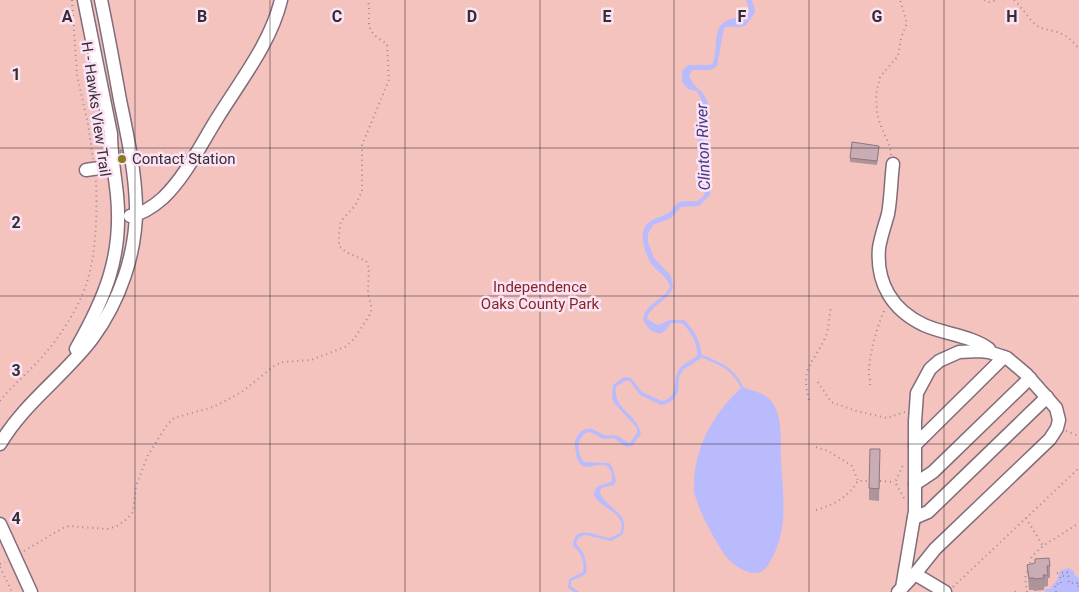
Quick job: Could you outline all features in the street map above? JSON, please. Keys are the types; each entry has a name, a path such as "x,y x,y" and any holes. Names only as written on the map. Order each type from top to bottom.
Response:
{"lane":[{"path":"63,371 94,317 104,295 112,270 118,230 111,134 84,0"},
{"path":"0,444 25,410 92,339 113,306 128,264 134,237 136,204 126,131 101,0"},
{"path":"117,218 136,215 146,210 162,199 180,179 262,46 278,13 281,0"},
{"path":"111,134 126,131"},
{"path":"893,164 888,213 880,246 879,259 881,277 886,293 905,313 923,325 986,346 1014,364 1030,378 1056,408 1058,414 1057,428 1050,439 930,554 900,590"},
{"path":"90,169 113,166"},
{"path":"900,590 911,543 914,518 915,407 917,393 930,369 939,361 959,352 980,351 1001,356"},
{"path":"915,445 1001,356"},
{"path":"915,484 933,472 1030,378"},
{"path":"914,518 928,512 1046,397"},
{"path":"0,524 31,592"},
{"path":"911,543 930,554"},
{"path":"915,574 948,590"}],"path":[{"name":"H - Hawks View Trail","path":"0,401 19,379 46,353 61,334 86,286 94,241 96,216 90,169 88,124 77,75 72,0"},
{"path":"12,592 0,566 63,528 69,526 107,529 117,526 127,519 133,512 136,486 145,463 156,440 174,418 212,407 229,399 282,362 311,360 345,346 361,330 370,313 371,306 368,293 369,268 366,261 346,252 339,246 339,232 342,221 355,206 362,191 362,145 390,74 387,44 370,31 367,22 368,0"},
{"path":"893,164 890,147 877,112 876,94 880,77 898,56 901,38 907,23 900,0"},
{"path":"984,0 989,2 998,0"},
{"path":"1014,0 1034,24 1042,29 1063,34 1073,41 1079,49"},
{"path":"870,385 871,379 868,371 880,317 892,300"},
{"path":"809,400 806,388 806,370 826,337 831,307"},
{"path":"818,382 831,402 856,411 887,418 910,411"},
{"path":"1057,428 1079,436"},
{"path":"816,447 852,466 858,481"},
{"path":"948,590 1079,468"},
{"path":"900,470 915,469"},
{"path":"858,481 869,481"},
{"path":"816,510 827,507 846,497 858,481"},
{"path":"880,481 895,482"},
{"path":"1026,518 1043,546"},
{"path":"1022,592 1026,591 1025,578 1032,556 1043,546 1079,523"},
{"path":"1057,572 1067,572 1069,588"},
{"path":"1062,589 1060,576 1067,576"},
{"path":"1069,584 1076,583 1077,587 1079,586"},
{"path":"1056,592 1055,584 1061,584"}],"green space":[{"name":"Independence Oaks County Park","path":"0,0 1079,0 1079,592 0,592"}],"water":[{"name":"Clinton River","path":"746,0 752,0 755,10 754,14 744,26 724,28 717,66 711,70 693,70 689,75 693,84 702,92 707,100 710,112 709,130 703,143 703,169 711,190 710,195 699,206 681,207 671,218 653,225 648,234 648,242 654,258 671,276 673,287 668,296 652,310 647,319 658,325 670,320 684,320 697,338 701,348 701,358 683,370 679,377 678,392 673,400 666,404 661,405 640,395 630,381 625,381 616,387 618,401 635,421 641,434 632,446 626,447 614,438 603,439 590,432 582,436 579,449 584,462 609,463 613,468 616,481 614,485 601,488 600,493 603,499 621,517 624,522 624,528 622,535 611,541 585,535 578,539 576,544 585,557 586,574 571,581 571,586 579,592 574,592 568,588 569,579 583,572 583,565 582,558 573,546 574,539 578,534 582,533 610,538 620,533 622,526 617,516 597,500 594,495 597,487 611,482 611,471 605,465 586,467 582,465 578,461 576,453 576,438 582,431 590,429 604,435 615,435 630,443 637,433 637,428 614,403 612,397 613,385 624,377 631,378 642,392 662,401 668,399 673,392 677,372 697,356 697,348 693,338 682,323 671,323 660,334 650,330 643,320 650,306 670,287 665,278 650,262 644,246 643,235 648,223 669,213 678,203 698,201 705,194 698,170 698,143 703,117 702,101 697,91 688,89 682,82 682,71 688,65 710,65 713,63 719,27 746,12 749,8"},
{"path":"742,387 767,397 779,417 781,433 784,507 782,531 779,543 768,565 764,570 755,573 741,569 733,564 725,555 703,516 694,490 697,461 706,434 722,409"},
{"path":"1068,568 1074,571 1075,576 1079,578 1079,592 1045,592 1045,589 1050,589 1057,580 1060,571"}],"building":[{"path":"852,142 879,146 877,161 850,158"},
{"path":"120,150 122,150 124,159 121,159"},
{"path":"870,449 880,449 879,489 869,488"},
{"path":"1049,558 1050,566 1047,566 1048,575 1043,575 1044,578 1029,578 1027,565 1035,563 1035,559"}],"waterway":[{"path":"699,355 729,370 734,374 742,387"}],"place":[{"name":"Contact Station","path":"122,159"}]}
